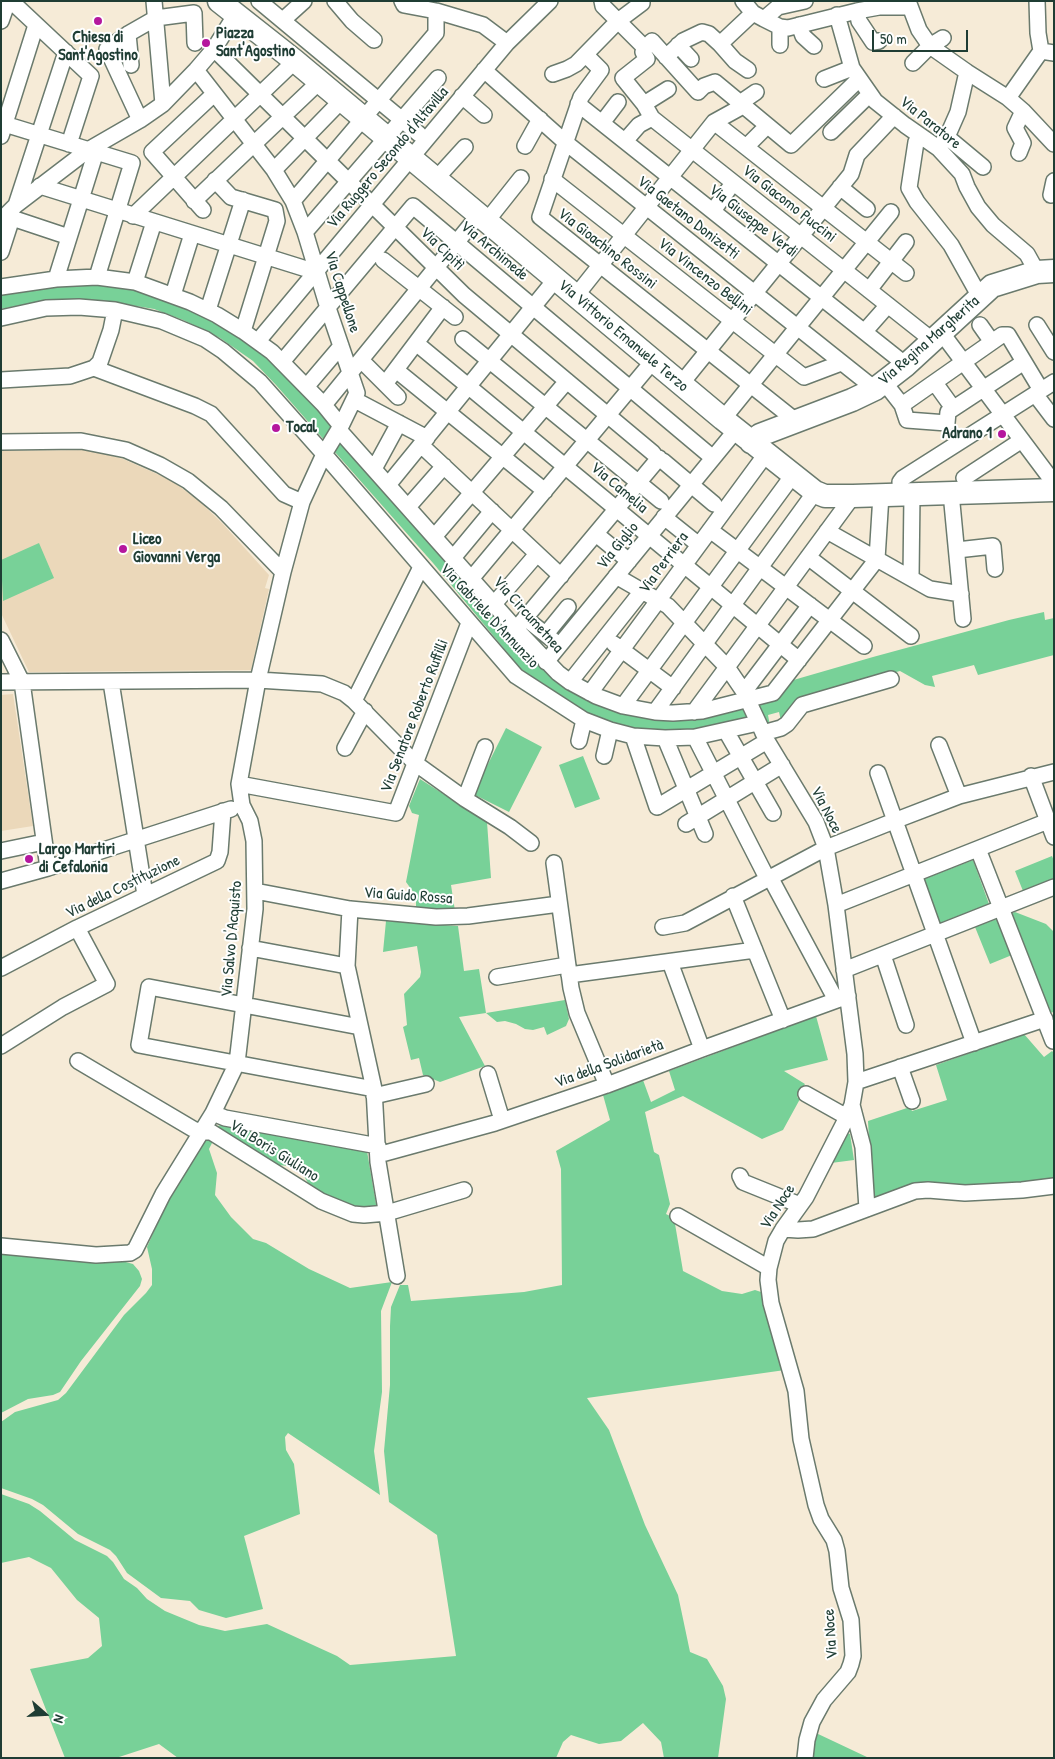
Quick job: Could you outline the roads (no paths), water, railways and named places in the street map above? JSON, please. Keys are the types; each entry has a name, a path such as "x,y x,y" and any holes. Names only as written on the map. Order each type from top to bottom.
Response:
{"street":[{"path":"1,21 8,1"},
{"path":"11,1 91,76"},
{"path":"154,1 163,104"},
{"path":"283,20 304,1"},
{"path":"335,1 352,21 374,40"},
{"path":"402,1 404,6 436,11 483,25 506,43"},
{"name":"Via Ruggero Secondo d'Altavilla","path":"258,341 506,43 550,1"},
{"path":"553,74 567,69 586,55 618,21 642,3 642,1"},
{"path":"720,44 754,11 806,1"},
{"path":"1008,98 1048,52 1038,33 1037,1"},
{"path":"605,3 618,21 645,48"},
{"path":"263,4 419,134"},
{"path":"754,11 780,27 788,28 881,4 909,4 919,30 936,42 967,72 1008,98 1054,144"},
{"path":"293,201 436,33 436,11"},
{"path":"857,11 859,21 873,42 879,41"},
{"path":"140,120 107,49 156,18 194,13 195,43"},
{"path":"9,214 40,186 163,104 217,52 235,13"},
{"name":"Via Vittorio Emanuele Terzo","path":"235,13 295,61 653,361 815,492 825,496 898,495 957,485 1054,490"},
{"name":"Via Paratore","path":"837,15 855,73 875,101 919,136 942,143 962,174 978,207 993,225 1046,271"},
{"path":"36,25 2,128 94,149 132,163 97,277"},
{"path":"799,25 803,36 814,46"},
{"path":"780,27 780,45"},
{"path":"666,57 683,41 702,32 709,34 735,61 748,70"},
{"path":"128,34 131,65"},
{"path":"625,141 639,125 652,118 644,104 623,78 647,59 644,52 645,48 652,41 698,92 704,86 715,82 791,145 855,73"},
{"path":"913,63 936,42"},
{"path":"678,45 691,59"},
{"path":"1,252 9,214 39,135 66,52"},
{"name":"Via Cipitì","path":"217,52 464,295 714,504"},
{"name":"Via Gioachino Rossini","path":"586,55 601,70 578,104 540,217 796,421"},
{"path":"68,144 91,76 111,58"},
{"path":"133,216 295,61"},
{"name":"Via Gaetano Donizetti","path":"484,70 565,142 646,208 841,363 879,386 902,405 907,420 947,423 948,412 953,408"},
{"path":"967,72 958,112 942,143 983,167"},
{"name":"Via Cappellone","path":"195,73 274,170 293,201 358,393 355,400"},
{"path":"824,79 855,73"},
{"path":"305,232 438,78"},
{"path":"214,94 152,152 199,205 216,180 319,82"},
{"path":"644,104 668,89"},
{"path":"575,296 714,122 756,92"},
{"path":"831,132 870,94"},
{"path":"462,96 484,115"},
{"path":"274,170 341,101"},
{"path":"602,123 618,102"},
{"name":"Via Giuseppe Verdi","path":"578,104 906,364"},
{"path":"1018,153 1023,142 1015,128 1022,111"},
{"path":"681,384 851,174 857,155 894,116"},
{"name":"Via Giacomo Puccini","path":"652,118 888,305 937,336 964,363 1054,483"},
{"path":"525,146 540,119"},
{"path":"714,122 906,273"},
{"path":"746,147 767,126"},
{"path":"919,136 916,142 909,188 916,202 951,245 980,297"},
{"path":"435,180 465,147"},
{"path":"56,279 81,199 94,149"},
{"path":"324,405 456,242 482,219 521,178"},
{"name":"Via Vincenzo Bellini","path":"552,179 804,377 841,363"},
{"path":"216,180 231,197 274,210 277,221 243,331"},
{"path":"713,211 734,183"},
{"path":"40,186 316,272"},
{"path":"840,187 867,209"},
{"path":"208,310 243,200"},
{"name":"Via Archimede","path":"395,228 413,206 713,458"},
{"path":"744,436 751,385 892,212"},
{"path":"9,214 69,237"},
{"path":"135,282 154,222"},
{"path":"282,362 395,228"},
{"path":"172,295 192,234"},
{"path":"869,290 906,242"},
{"path":"384,260 455,317"},
{"name":"Via Regina Margherita","path":"744,436 760,435 852,400 879,386 992,286 1046,271"},
{"name":"Via Circumetnea","path":"1,287 56,279 97,277 135,282 208,310 258,341 307,386 408,508 494,604 521,624 546,662 570,682 590,693 623,706 655,712 694,712 756,716"},
{"path":"388,485 555,280"},
{"path":"865,332 888,305"},
{"path":"385,384 443,307"},
{"name":"Via Gabriele D'Annunzio","path":"1,318 46,308 115,310 162,321 205,339 224,351 260,382 516,676 584,720 633,736 695,738 726,731 756,716"},
{"path":"1,380 70,376 94,368 100,362 111,330 115,310"},
{"path":"1037,324 1054,352"},
{"path":"980,325 992,342"},
{"path":"902,405 1002,335 1008,335 1054,419"},
{"path":"463,339 661,501"},
{"name":"Via Camelia","path":"416,343 799,660"},
{"path":"307,386 341,346"},
{"path":"361,360 398,397"},
{"path":"471,578 653,361"},
{"path":"935,383 953,408 1024,362"},
{"path":"94,368 195,406 211,414 284,494 302,502"},
{"path":"396,370 545,491"},
{"path":"434,537 567,381"},
{"path":"756,716 877,558 898,495 900,482 903,478 1054,382"},
{"path":"340,428 355,400 399,423 424,441 444,466 561,576"},
{"path":"374,469 399,423"},
{"name":"Via Salvo D'Acquisto","path":"1,1246 96,1255 130,1253 135,1250 163,1194 213,1113 237,1063 255,909 254,842 250,821 242,805 239,784 258,680 283,572 302,502 324,454 340,428"},
{"name":"Via Giglio","path":"546,662 713,458 744,436"},
{"name":"Via Perriera","path":"590,693 710,530 744,436"},
{"path":"963,619 957,550 957,485 1022,440"},
{"path":"1,442 81,441 126,450 160,465 188,481 221,508 283,572"},
{"path":"560,645 546,634 521,624 658,457"},
{"path":"408,508 444,466"},
{"path":"623,706 793,475"},
{"path":"655,712 815,492"},
{"path":"898,495 911,578"},
{"path":"694,712 854,496"},
{"path":"453,558 492,511"},
{"path":"664,517 699,545"},
{"path":"710,530 864,646"},
{"path":"827,531 930,589 961,594"},
{"path":"596,534 629,561"},
{"path":"957,550 993,546 995,569"},
{"path":"494,604 537,554"},
{"path":"808,557 911,636"},
{"path":"344,748 360,706 421,566"},
{"name":"Via Noce","path":"616,576 668,606 728,667 782,766 816,822 826,848 836,906 844,970 842,998 855,1054 856,1082 850,1111 806,1197 776,1241 768,1280 771,1303 796,1392 803,1452 816,1505 834,1540 841,1588 851,1620 853,1656 851,1664 848,1672 824,1700 812,1722 805,1758"},
{"path":"570,682 642,591"},
{"path":"633,736 657,807 741,757 780,644 810,605"},
{"path":"546,634 568,607"},
{"name":"Via Senatore Roberto Ruffilli","path":"239,784 396,813 470,624"},
{"path":"605,638 673,688"},
{"path":"1,640 22,682 44,842 53,866"},
{"path":"756,716 781,728 787,724 802,705 891,679"},
{"path":"1,682 258,680 322,684 344,693 360,706 415,763 531,843"},
{"path":"111,682 145,894"},
{"path":"579,741 584,720"},
{"path":"604,756 610,730"},
{"path":"726,731 773,812"},
{"path":"665,738 686,789 692,820 705,834"},
{"path":"695,738 769,878 842,998"},
{"path":"939,744 959,796"},
{"path":"465,799 484,747"},
{"path":"692,820 782,766"},
{"path":"663,927 685,923 826,848 894,820 959,796 1031,776 1054,772"},
{"path":"878,773 974,1042"},
{"path":"1031,776 1054,837"},
{"path":"1,881 242,805"},
{"name":"Via della Costituzione","path":"1,968 145,894 217,861 220,852 223,811"},
{"path":"836,906 1048,821"},
{"path":"1,850 44,842"},
{"path":"978,849 1053,1041"},
{"path":"554,863 568,970 577,1013 606,1085"},
{"path":"844,970 1054,887"},
{"name":"Via Guido Rossa","path":"255,891 350,909 453,917 560,904"},
{"path":"733,896 783,1020"},
{"path":"350,909 347,966 374,1093 378,1150 397,1276"},
{"path":"1,1046 63,1007 107,984 77,928"},
{"path":"250,948 347,966"},
{"path":"497,977 670,962 754,950"},
{"path":"883,955 906,1025"},
{"path":"670,962 702,1049"},
{"path":"360,1027 149,988 139,1045 237,1063 374,1093 426,1084"},
{"name":"Via della Solidarietà","path":"213,1113 225,1118 378,1150 502,1120 606,1085 842,998"},
{"path":"856,1082 1045,1019"},
{"name":"Via Boris Giuliano","path":"78,1061 193,1129 211,1132 327,1203 353,1214 387,1213 464,1190"},
{"path":"900,1067 912,1101"},
{"path":"488,1074 502,1120"},
{"path":"806,1094 850,1111 863,1147 867,1209"},
{"path":"740,1176 743,1182 800,1205"},
{"path":"783,1229 812,1229 915,1191 928,1190 965,1193 1054,1186"},
{"path":"678,1216 769,1268"}],"place":[{"name":"Chiesa di Sant'Agostino","path":"98,21"},
{"name":"Piazza Sant'Agostino","path":"206,43"},
{"name":"Tocal","path":"276,428"},
{"name":"Adrano 1","path":"1002,434"},
{"name":"Liceo Giovanni Verga","path":"123,549"},
{"name":"Largo Martiri di Cefalonia","path":"29,859"}]}
